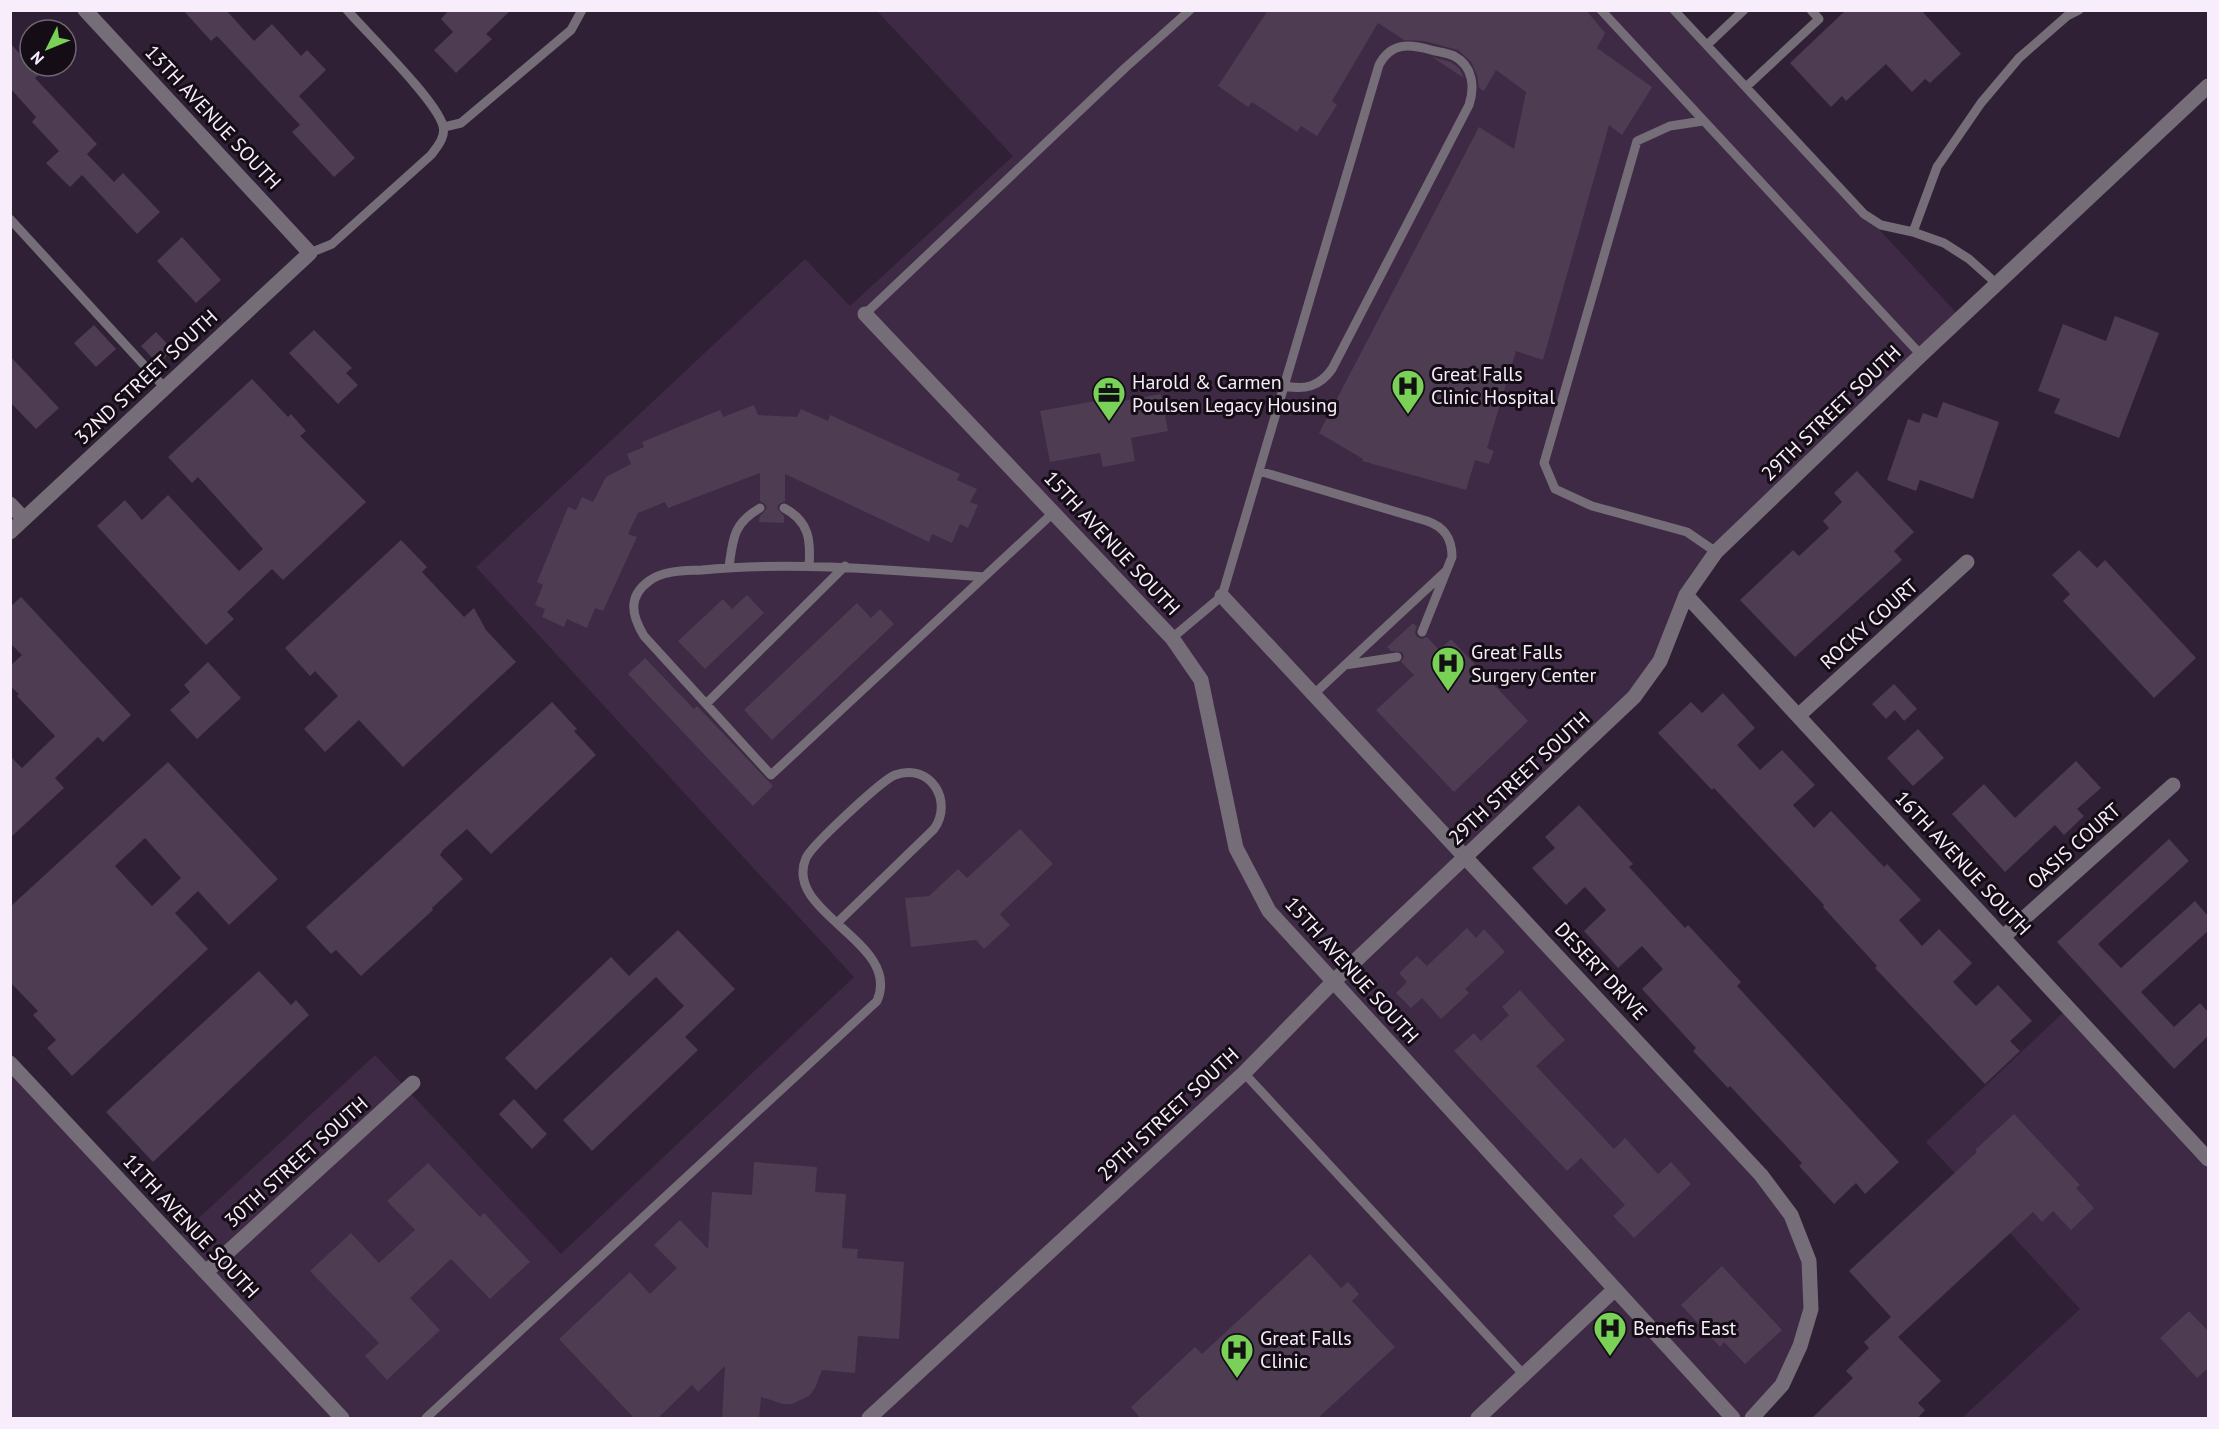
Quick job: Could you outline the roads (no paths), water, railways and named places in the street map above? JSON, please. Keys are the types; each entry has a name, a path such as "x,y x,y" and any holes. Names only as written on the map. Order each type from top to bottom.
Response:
{"street":[{"name":"13TH AVENUE SOUTH","path":"85,10 310,253"},
{"name":"29TH STREET SOUTH","path":"869,1419 1244,1073 1334,982 1634,697 1660,661 1686,596 1716,552 1921,355 2208,86"},
{"name":"32ND STREET SOUTH","path":"10,532 310,253"},
{"name":"15TH AVENUE SOUTH","path":"865,314 1172,638 1202,680 1236,848 1269,911 1733,1419"},
{"path":"10,504 24,519"},
{"name":"ROCKY COURT","path":"1798,716 1967,562"},
{"name":"DESERT DRIVE","path":"1222,596 1761,1175 1791,1215 1809,1261 1811,1309 1800,1346 1782,1385 1752,1419"},
{"name":"16TH AVENUE SOUTH","path":"1686,596 2208,1159"},
{"name":"OASIS COURT","path":"2003,937 2174,785"},
{"name":"11TH AVENUE SOUTH","path":"10,1063 342,1419"},
{"name":"30TH STREET SOUTH","path":"206,1272 414,1083"},
{"path":"1478,1419 1615,1290"}],"lane":[{"path":"310,253 332,244 431,155 441,142 444,127 432,104 347,10"},
{"path":"444,127 461,123 571,30 582,10"},
{"path":"865,314 1090,100 1190,10"},
{"path":"1601,10 1921,355"},
{"path":"1674,10 1864,214 1881,225 1913,231 1944,243 1969,259 1997,284"},
{"path":"1707,45 1743,10"},
{"path":"1746,87 1819,19 1811,10"},
{"path":"1913,231 1937,166 1981,103 2019,58 2067,16 2079,10"},
{"path":"1172,638 1222,596 1284,386 1383,58 1389,51 1404,45 1454,56 1469,72 1473,83 1470,105 1332,369 1316,385 1305,388 1284,386"},
{"path":"1703,121 1670,126 1637,141 1544,463 1555,489 1592,506 1687,532 1716,552"},
{"path":"10,219 165,388"},
{"path":"1259,471 1436,524 1444,530 1452,548 1452,557 1422,632"},
{"path":"729,567 737,528 745,517 760,508"},
{"path":"784,508 794,513 809,534 809,566"},
{"path":"984,577 845,566 729,567 664,573 649,581 638,592 632,607 637,624 644,636 771,775 1054,512"},
{"path":"706,704 845,566"},
{"path":"1314,694 1449,569"},
{"path":"1345,665 1397,657"},
{"path":"426,1419 871,1007 880,993 879,970 870,957 837,922 806,889 803,874 807,856 812,848 888,778 906,772 925,777 938,789 941,797 939,822 837,922"},
{"path":"1244,1073 1524,1375"}],"place":[{"name":"Great Falls Clinic Hospital","path":"1408,415"},
{"name":"Harold & Carmen Poulsen Legacy Housing","path":"1109,422"},
{"name":"Great Falls Surgery Center","path":"1448,692"},
{"name":"Benefis East","path":"1610,1357"},
{"name":"Great Falls Clinic","path":"1237,1379"}]}
